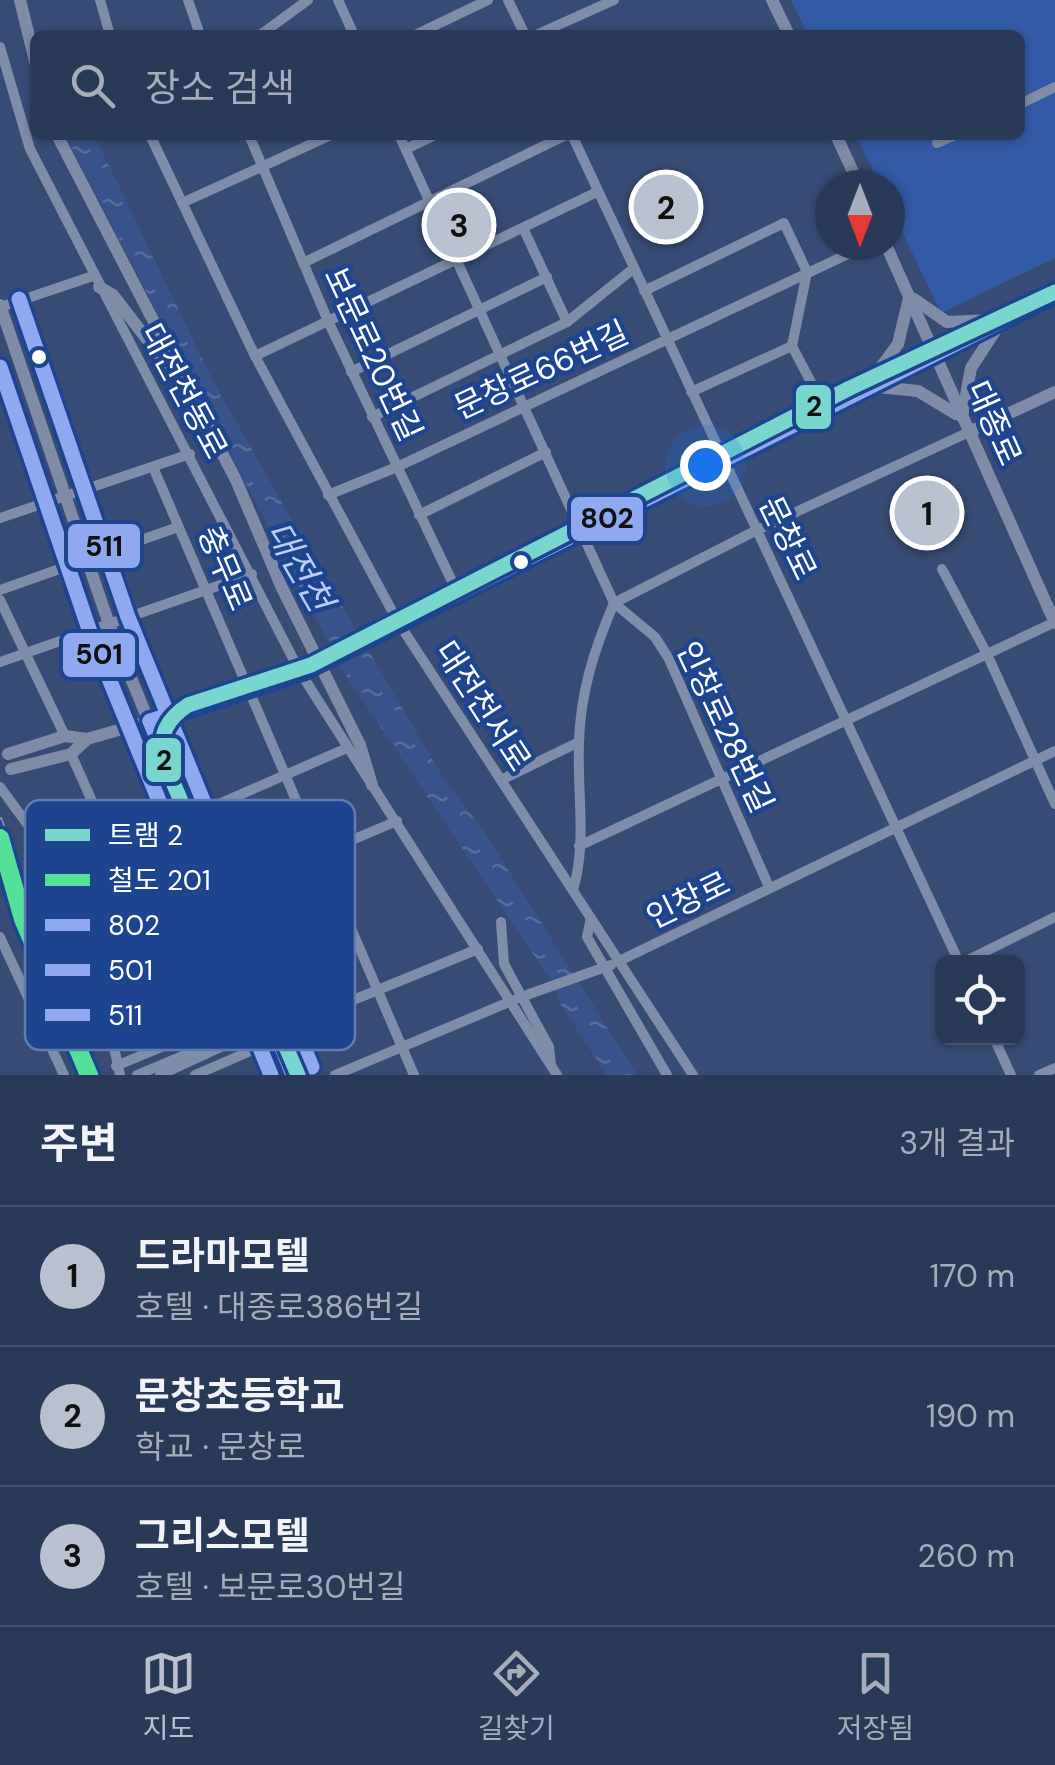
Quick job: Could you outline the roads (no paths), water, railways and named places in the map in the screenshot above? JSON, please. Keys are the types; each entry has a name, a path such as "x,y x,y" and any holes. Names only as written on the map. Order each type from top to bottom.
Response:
{"main road":[{"path":"20,0 30,40"},
{"path":"772,0 787,30"},
{"path":"60,140 195,402 360,745 372,785"},
{"path":"838,140 852,170"},
{"name":"대종로","path":"893,260 964,426 1055,622"},
{"path":"96,281 146,334 195,402"},
{"path":"88,738 71,754 9,762 65,736 88,738 150,721 302,671 932,352 1055,294"},
{"path":"865,386 898,344 910,295 946,322 962,324 1004,318"},
{"path":"0,306 86,560 184,800"},
{"path":"964,426 970,368 1004,318"},
{"path":"865,386 927,394 964,426"},
{"path":"964,426 1055,392"},
{"path":"284,1052 293,1075"}],"street":[{"path":"100,0 109,30"},
{"path":"188,0 198,30"},
{"path":"267,30 308,0"},
{"path":"338,0 352,30"},
{"path":"425,30 488,0"},
{"path":"508,0 523,30"},
{"path":"547,30 614,0"},
{"name":"대전천동로","path":"0,47 30,149 302,671 347,748 515,1000 554,1070"},
{"path":"1025,102 1055,87"},
{"path":"0,99 13,95"},
{"name":"대전천서로","path":"152,140 255,356 392,624 501,780 616,963 693,1075"},
{"name":"보문로20번길","path":"251,140 351,372 457,592"},
{"path":"182,203 320,140"},
{"path":"402,140 614,604"},
{"path":"406,148 424,140"},
{"path":"304,262 558,140"},
{"name":"문창로","path":"571,140 959,955"},
{"path":"937,143 943,140"},
{"path":"255,356 597,192"},
{"path":"644,291 784,224 807,272 792,346 824,407"},
{"path":"524,230 567,322"},
{"name":"문창로66번길","path":"328,495 397,468 524,404 834,260"},
{"path":"372,417 567,322 634,269"},
{"path":"351,372 546,278"},
{"path":"0,306 96,281"},
{"path":"691,392 792,346"},
{"path":"573,890 579,846 578,742 585,676 614,604 964,426"},
{"path":"419,514 546,452"},
{"path":"0,518 190,454"},
{"name":"충무로","path":"153,466 294,800"},
{"path":"0,590 178,527"},
{"path":"942,569 988,654 1055,804"},
{"path":"0,662 252,574"},
{"path":"0,600 65,736"},
{"name":"인창로28번길","path":"614,604 655,637 669,659 769,887"},
{"path":"579,846 1055,622"},
{"path":"501,780 578,742"},
{"path":"230,800 347,748"},
{"name":"인창로","path":"335,1075 515,1000 616,963 1055,751"},
{"path":"71,754 91,800"},
{"path":"0,787 25,821"},
{"path":"355,839 398,821"},
{"path":"591,918 586,937 666,1075"},
{"path":"977,955 1055,918"},
{"path":"500,922 504,964 549,1046 554,1070"},
{"path":"0,937 25,991"},
{"name":"충무로","path":"355,939 414,1075"},
{"path":"355,998 478,949"},
{"path":"997,1045 1011,1075"},
{"path":"52,1050 64,1075"},
{"path":"118,1070 160,1050"},
{"path":"137,1075 197,1050"},
{"path":"160,1075 214,1050"},
{"path":"195,1075 213,1072 254,1050"},
{"path":"277,1050 284,1052"},
{"path":"1039,1075 1055,1068"}],"water":[{"name":"대전천","path":"68,140 96,140 211,377 306,545 444,779 483,830 637,1075 607,1075 561,1005 550,979 345,674"}],"railway":[{"path":"0,820 25,907"},
{"path":"84,1050 95,1075"}],"tram line":[{"name":"2","path":"181,800 163,759 162,742 166,728 188,705 311,665 850,388 1055,292"},
{"name":"2","path":"287,1050 298,1075"}],"rail line":[{"name":"201","path":"0,838 25,924"},
{"name":"201","path":"78,1050 89,1075"}],"place":[{"name":"문창초등학교","path":"666,207"},
{"name":"그리스모텔","path":"459,225"},
{"name":"드라마모텔","path":"927,513"}]}
